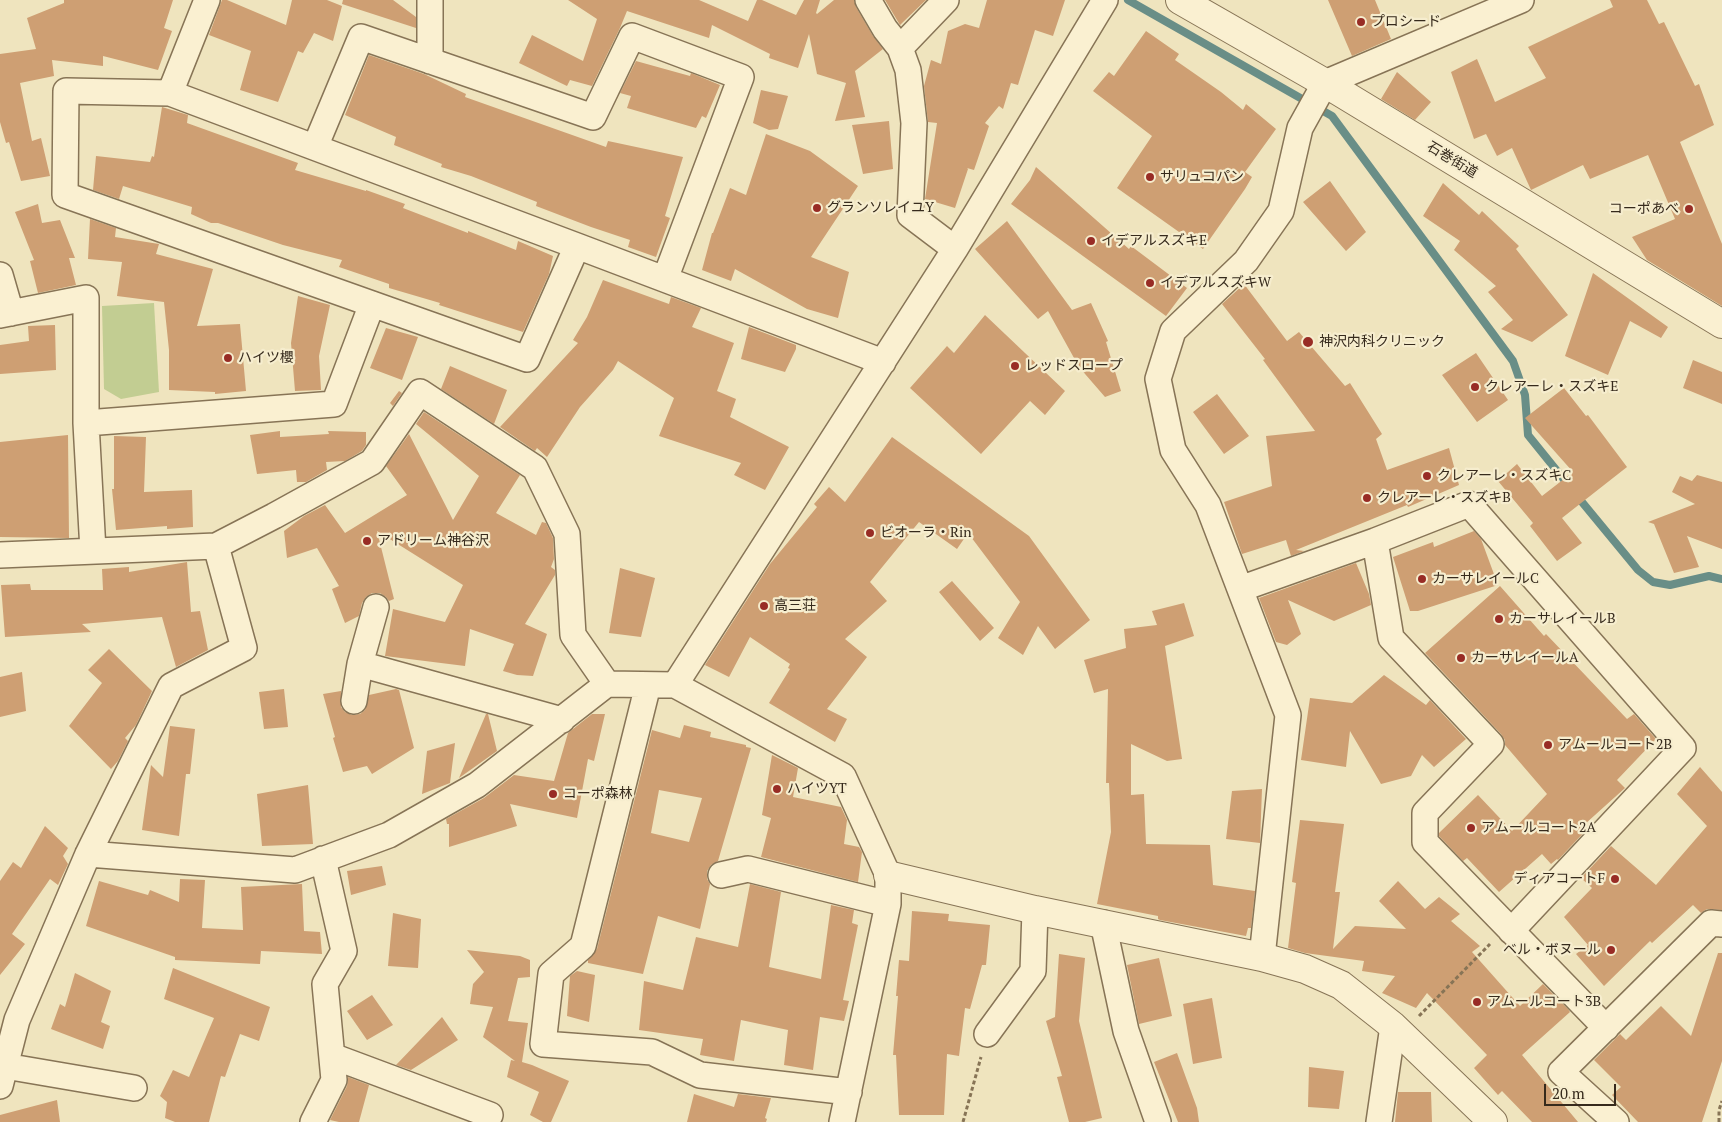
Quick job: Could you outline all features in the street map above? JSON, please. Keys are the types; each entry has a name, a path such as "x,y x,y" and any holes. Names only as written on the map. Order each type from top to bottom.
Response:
{"street":[{"path":"170,92 207,0"},
{"path":"430,0 430,61"},
{"path":"868,0 885,29 900,48 908,70 914,123 910,215 955,249"},
{"path":"900,48 946,0"},
{"name":"石巻街道","path":"1180,0 1722,324"},
{"path":"1262,957 1288,715 1208,505 1173,450 1158,379 1173,331 1246,261 1281,210 1300,128 1323,87 1521,0"},
{"path":"675,686 955,249 1104,3"},
{"path":"314,147 361,37 593,117 632,36 741,77 665,280"},
{"path":"577,246 527,358 65,195 66,91 170,92 577,246 665,280 883,362"},
{"path":"0,275 6,314 86,298 86,423 93,551"},
{"path":"86,423 334,404 372,304"},
{"path":"0,555 216,546 372,462 420,392 535,468 567,534 573,635 607,684"},
{"path":"1240,589 1375,541 1469,504 1683,748 1509,929"},
{"path":"1375,541 1391,638 1491,744 1425,813 1425,842 1606,1028"},
{"path":"134,1088 2,1074 17,1020 88,854 171,686 244,648 216,546"},
{"path":"354,701 360,664 376,608"},
{"path":"360,664 562,720"},
{"path":"88,854 295,870 389,835 477,786 607,684 675,686 843,776 888,875 888,904 842,1122"},
{"path":"648,685 583,946 551,974 543,1044 652,1052 700,1075 849,1092"},
{"path":"313,1122 334,1080 325,984 344,951 323,859"},
{"path":"721,875 748,869 888,904"},
{"path":"888,875 1035,910 1262,957 1305,969 1341,985 1404,1023 1494,1122"},
{"path":"987,1034 1033,971 1035,910"},
{"path":"1103,923 1126,1031 1158,1122"},
{"path":"1616,1122 1561,1072 1711,923 1722,924"},
{"path":"1379,1122 1404,1023"},
{"path":"332,1056 490,1115"}],"path":[{"path":"1404,1023 1509,929"},
{"path":"963,1122 987,1034"},
{"path":"1719,1122 1719,1110 1722,1101"}],"green space":[{"path":"154,303 159,392 121,399 104,389 102,306"}],"building":[{"path":"64,0 173,0 164,28 172,31 158,70 103,56 103,66 52,60 54,76 20,83 32,141 41,138 50,176 21,181 9,142 6,143 0,122 0,54 36,49 27,18 64,3"},
{"path":"222,0 227,0 286,25 292,0 327,0 342,6 333,41 314,33 303,53 298,51 278,102 240,90 251,51 209,35"},
{"path":"343,0 393,0 416,17 416,28 342,4"},
{"path":"568,0 699,0 748,21 757,0 762,0 796,15 804,0 820,0 817,14 834,0 854,0 873,36 883,49 855,71 865,117 835,121 846,83 817,74 809,34 798,68 769,58 770,54 712,25 709,38 627,11 592,86 570,80 567,86 519,63 532,35 583,61 597,19"},
{"path":"885,0 926,0 900,25"},
{"path":"987,0 1065,0 1053,36 1035,30 1018,85 1011,83 1003,109 999,106 985,123 989,126 974,170 967,168 955,208 925,199 937,123 928,122 924,86 931,60 941,64 948,31 965,24 979,28"},
{"name":"プロシード","path":"1328,0 1375,0 1391,39 1352,56"},
{"path":"1610,0 1647,0 1659,24 1664,22 1695,86 1699,84 1714,125 1680,142 1722,244 1722,306 1647,260 1632,237 1675,219 1648,155 1590,179 1583,165 1531,190 1512,148 1497,156 1486,134 1474,139 1451,72 1477,59 1495,102 1546,78 1528,47 1613,7"},
{"path":"1146,31 1179,54 1175,60 1243,110 1246,104 1276,129 1245,172 1252,177 1245,189 1203,249 1117,188 1152,136 1093,91 1109,72 1114,76"},
{"path":"369,55 424,74 466,94 465,97 606,147 608,141 683,157 665,216 670,218 656,257 628,247 630,240 536,206 537,202 471,176 441,167 442,164 394,145 396,137 345,115"},
{"path":"636,61 690,76 691,73 720,85 706,118 702,116 696,128 627,108 631,96 620,93"},
{"path":"1397,72 1431,102 1415,120 1381,99"},
{"path":"761,90 788,96 778,129 769,130 753,123"},
{"path":"162,107 188,115 187,123 298,163 295,170 366,190 405,204 403,208 516,250 518,241 553,256 549,274 523,332 439,305 440,303 389,288 389,284 339,267 342,260 283,245 218,223 211,223 191,214 192,207 123,186 119,199 93,190 96,156 150,162 152,156 154,157"},
{"path":"889,121 893,169 863,174 852,125"},
{"path":"766,134 810,151 858,186 811,257 849,272 838,318 807,309 735,269 731,281 702,270 712,233 730,188 746,195"},
{"path":"1036,167 1129,249 1131,246 1187,288 1166,316 1011,204 1030,180"},
{"path":"1330,181 1366,232 1346,251 1303,202"},
{"path":"1443,183 1479,215 1482,211 1519,246 1516,249 1568,315 1532,342 1501,329 1513,320 1488,292 1496,286 1454,250 1460,241 1423,216"},
{"path":"38,204 42,223 60,220 75,258 69,258 76,285 38,293 30,261 34,260 15,212"},
{"path":"90,219 116,228 115,237 159,244 156,254 213,269 197,326 240,324 246,391 215,394 215,392 169,390 169,350 164,302 117,296 122,262 88,259"},
{"path":"1007,221 1072,310 1091,303 1108,341 1106,342 1121,391 1105,397 1079,367 1048,311 1038,319 975,249"},
{"path":"1593,273 1668,327 1661,338 1630,321 1608,375 1565,356"},
{"path":"603,280 669,304 671,297 701,308 692,327 734,343 717,391 736,399 730,417 789,447 765,490 734,475 741,463 659,436 674,398 618,361 613,370 580,407 547,457 537,448 535,451 500,427 578,343 573,340 587,317"},
{"path":"1244,284 1287,341 1299,332 1345,386 1350,383 1382,434 1376,439 1387,470 1449,448 1459,485 1408,507 1407,505 1296,550 1304,551 1291,556 1286,540 1242,554 1224,502 1272,486 1266,436 1315,431 1263,360 1265,359 1222,304"},
{"path":"298,296 330,305 319,356 321,390 295,391 291,343"},
{"path":"985,315 1065,391 1045,415 1030,401 981,454 910,388 947,346 954,353"},
{"path":"55,325 56,370 0,374 0,345 29,341 28,326"},
{"path":"749,327 796,345 796,349 785,372 741,359"},
{"path":"386,328 418,337 402,380 370,368"},
{"name":"クレアーレ・スズキE","path":"1476,353 1508,400 1477,422 1442,375"},
{"path":"1693,360 1722,372 1722,404 1683,388"},
{"path":"450,366 507,390 494,424 441,389"},
{"path":"1564,388 1586,416 1588,415 1627,467 1562,518 1582,543 1557,561 1530,526 1533,523 1498,481 1517,464 1542,496 1573,472 1525,418"},
{"path":"399,391 402,393 393,406 390,403"},
{"path":"1217,394 1249,436 1224,454 1193,412"},
{"path":"424,412 520,475 496,513 536,535 542,522 546,523 553,538 554,559 551,567 555,570 555,575 525,624 547,634 533,676 517,675 503,671 514,644 470,629 465,666 385,656 393,609 445,622 463,585 377,531 394,599 389,601 380,593 372,593 362,603 359,616 345,623 332,589 339,586 317,548 287,558 284,531 304,516 325,505 345,533 407,495 386,466 409,434 453,520 479,476 416,424"},
{"path":"280,431 280,437 329,434 328,431 366,432 366,445 362,451 345,461 326,462 327,470 306,482 297,482 296,470 257,474 250,435"},
{"path":"68,435 69,538 0,537 0,442"},
{"path":"114,436 146,437 144,492 192,490 193,527 167,529 167,526 116,530 112,489 114,489"},
{"path":"892,437 1029,536 1090,620 1055,649 1038,626 1023,655 998,638 1020,602 968,533 957,549 919,522 870,582 887,601 845,639 867,657 827,709 847,719 835,742 769,703 790,669 788,668 790,664 750,637 729,677 705,665 770,564 817,507 814,504 829,487 845,502"},
{"path":"1697,475 1722,482 1722,549 1687,536 1699,567 1674,573 1654,524 1648,522 1695,504 1672,492 1680,476 1692,481"},
{"path":"1474,531 1481,539 1498,585 1418,611 1410,611 1393,557 1433,542 1434,547"},
{"path":"187,562 191,612 200,611 208,650 176,667 162,617 82,624 91,632 5,637 1,585 30,584 31,590 103,590 102,569 129,567 129,572"},
{"path":"1356,563 1369,594 1371,605 1334,621 1288,600 1301,634 1287,645 1276,642 1259,598"},
{"path":"620,568 655,578 641,637 609,633"},
{"path":"952,581 994,628 980,641 939,592"},
{"path":"1500,586 1544,636 1546,634 1627,719 1634,714 1656,739 1617,780 1625,788 1585,824 1589,827 1558,860 1551,864 1542,854 1499,892 1467,858 1463,861 1439,836 1439,833 1478,795 1512,831 1547,794 1505,745 1505,740 1501,734 1425,653"},
{"path":"1184,603 1194,636 1165,646 1182,759 1167,761 1131,744 1131,795 1144,794 1146,844 1210,845 1213,885 1255,891 1251,928 1248,928 1246,936 1160,920 1158,916 1097,904 1111,832 1109,783 1106,783 1108,689 1094,693 1084,660 1126,648 1124,629 1157,625 1152,611"},
{"path":"109,649 152,691 136,725 125,738 128,741 118,761 111,769 69,726 102,683 88,670"},
{"path":"22,672 26,711 0,717 0,677"},
{"path":"1384,675 1426,705 1430,700 1466,739 1434,767 1422,755 1411,776 1381,784 1350,731 1346,767 1301,760 1310,698 1352,703"},
{"path":"284,689 288,727 264,729 259,692"},
{"path":"399,690 414,748 372,774 367,766 343,772 323,694 341,691 341,707 345,712 352,715 360,714 365,710 369,695"},
{"path":"486,714 488,714 497,751 459,778"},
{"path":"592,714 605,714 594,761 588,759 577,818 510,804 517,826 449,847 449,824 447,824 446,819 484,798 514,775 554,781 568,733"},
{"path":"684,725 711,732 710,737 746,745 746,747 751,748 718,861 711,865 707,871 707,879 710,884 700,929 658,916 643,974 588,963 588,960 597,949 652,730 680,738","holes":["659,790 702,798 689,842 651,833"]},
{"path":"170,726 195,729 190,774 186,774 179,836 142,830 151,765 163,777"},
{"path":"455,743 450,783 422,794 427,751"},
{"path":"772,755 798,768 793,797 841,807 847,820 844,844 859,847 862,852 858,882 761,857 771,818 762,815"},
{"path":"1700,767 1722,792 1722,910 1707,909 1701,913 1693,905 1652,943 1650,941 1604,986 1576,954 1588,945 1564,917 1592,888 1581,878 1611,846 1656,885 1707,826 1677,794"},
{"path":"308,785 313,844 262,846 257,794"},
{"path":"1262,789 1260,843 1226,839 1232,791"},
{"path":"1300,820 1344,824 1335,892 1340,892 1333,949 1355,926 1406,929 1379,901 1398,881 1425,909 1439,897 1460,914 1451,921 1480,946 1472,952 1520,1006 1543,984 1568,1009 1570,1012 1522,1055 1578,1122 1532,1122 1502,1091 1498,1095 1474,1068 1487,1055 1427,993 1416,1008 1382,993 1395,976 1362,971 1364,961 1305,953 1288,948 1296,883 1292,882"},
{"path":"45,826 68,848 63,856 68,864 58,885 50,879 12,934 25,944 0,975 0,881 13,862 21,868"},
{"path":"382,866 386,885 351,895 347,871"},
{"path":"180,879 205,880 202,928 243,930 241,887 302,884 304,931 320,932 322,954 261,951 260,964 175,960 175,957 86,926 99,881 148,895 150,890 179,902"},
{"path":"750,884 781,892 769,967 821,979 831,905 854,910 852,923 858,925 843,1000 849,1001 844,1021 820,1017 813,1070 784,1065 788,1030 741,1020 734,1061 700,1055 703,1039 639,1030 644,981 683,990 696,937 738,947"},
{"path":"912,911 949,914 948,921 990,925 986,965 982,965 970,1009 965,1008 959,1056 947,1054 944,1115 899,1115 896,1055 893,1055 898,996 896,996 899,960 909,961"},
{"path":"393,913 421,919 418,968 388,966"},
{"path":"467,950 520,956 530,960 530,977 518,978 508,1021 528,1023 522,1062 569,1081 551,1122 543,1122 530,1115 539,1092 507,1077 511,1060 515,1061 483,1037 493,1007 470,1004 473,984 484,972"},
{"path":"1718,953 1722,953 1722,1061 1702,1122 1638,1122 1612,1095 1621,1087 1594,1060 1620,1034 1626,1040 1661,1006 1691,1036"},
{"path":"1059,954 1085,958 1079,1021 1102,1118 1085,1122 1069,1122 1057,1077 1062,1076 1046,1021 1055,1017"},
{"path":"1159,958 1172,1016 1139,1024 1127,965"},
{"path":"173,968 270,1007 259,1041 240,1034 225,1077 221,1076 209,1122 175,1122 165,1118 167,1102 160,1096 173,1070 189,1077 214,1018 164,999"},
{"path":"577,971 595,975 589,1022 567,1016 570,976"},
{"path":"75,973 111,991 101,1022 110,1026 103,1049 51,1029 60,1004 65,1007"},
{"path":"372,995 393,1025 367,1040 347,1011"},
{"path":"1212,998 1222,1058 1193,1064 1183,1004"},
{"path":"442,1017 458,1040 411,1070 396,1065"},
{"path":"1177,1053 1197,1108 1199,1122 1178,1122 1154,1062"},
{"path":"1309,1067 1344,1071 1339,1109 1308,1107"},
{"path":"348,1077 369,1085 359,1122 330,1120 347,1086"},
{"path":"1398,1092 1431,1092 1432,1122 1395,1122"},
{"path":"694,1094 734,1107 738,1094 771,1098 765,1118 767,1119 766,1122 687,1122"},
{"path":"57,1100 60,1122 0,1122 0,1115"}],"waterway":[{"path":"1128,0 1332,116 1513,361 1525,395 1528,435 1570,487"},
{"path":"1577,496 1638,570 1653,582 1670,585 1709,576 1722,579"}],"place":[{"name":"プロシード","path":"1361,22"},
{"name":"サリュコパン","path":"1150,177"},
{"name":"グランソレイユY","path":"817,208"},
{"name":"コーポあべ","path":"1689,209"},
{"name":"イデアルスズキE","path":"1091,241"},
{"name":"イデアルスズキW","path":"1150,283"},
{"name":"神沢内科クリニック","path":"1308,342"},
{"name":"ハイツ櫻","path":"228,358"},
{"name":"レッドスロープ","path":"1015,366"},
{"name":"クレアーレ・スズキE","path":"1475,387"},
{"name":"クレアーレ・スズキC","path":"1427,476"},
{"name":"クレアーレ・スズキB","path":"1367,498"},
{"name":"ビオーラ・Rin","path":"870,533"},
{"name":"アドリーム神谷沢","path":"367,541"},
{"name":"カーサレイールC","path":"1422,579"},
{"name":"高三荘","path":"764,606"},
{"name":"カーサレイールB","path":"1499,619"},
{"name":"カーサレイールA","path":"1461,658"},
{"name":"アムールコート2B","path":"1548,745"},
{"name":"ハイツYT","path":"777,789"},
{"name":"コーポ森林","path":"553,794"},
{"name":"アムールコート2A","path":"1471,828"},
{"name":"ディアコートF","path":"1615,879"},
{"name":"ベル・ボヌール","path":"1611,950"},
{"name":"アムールコート3B","path":"1477,1002"}]}
